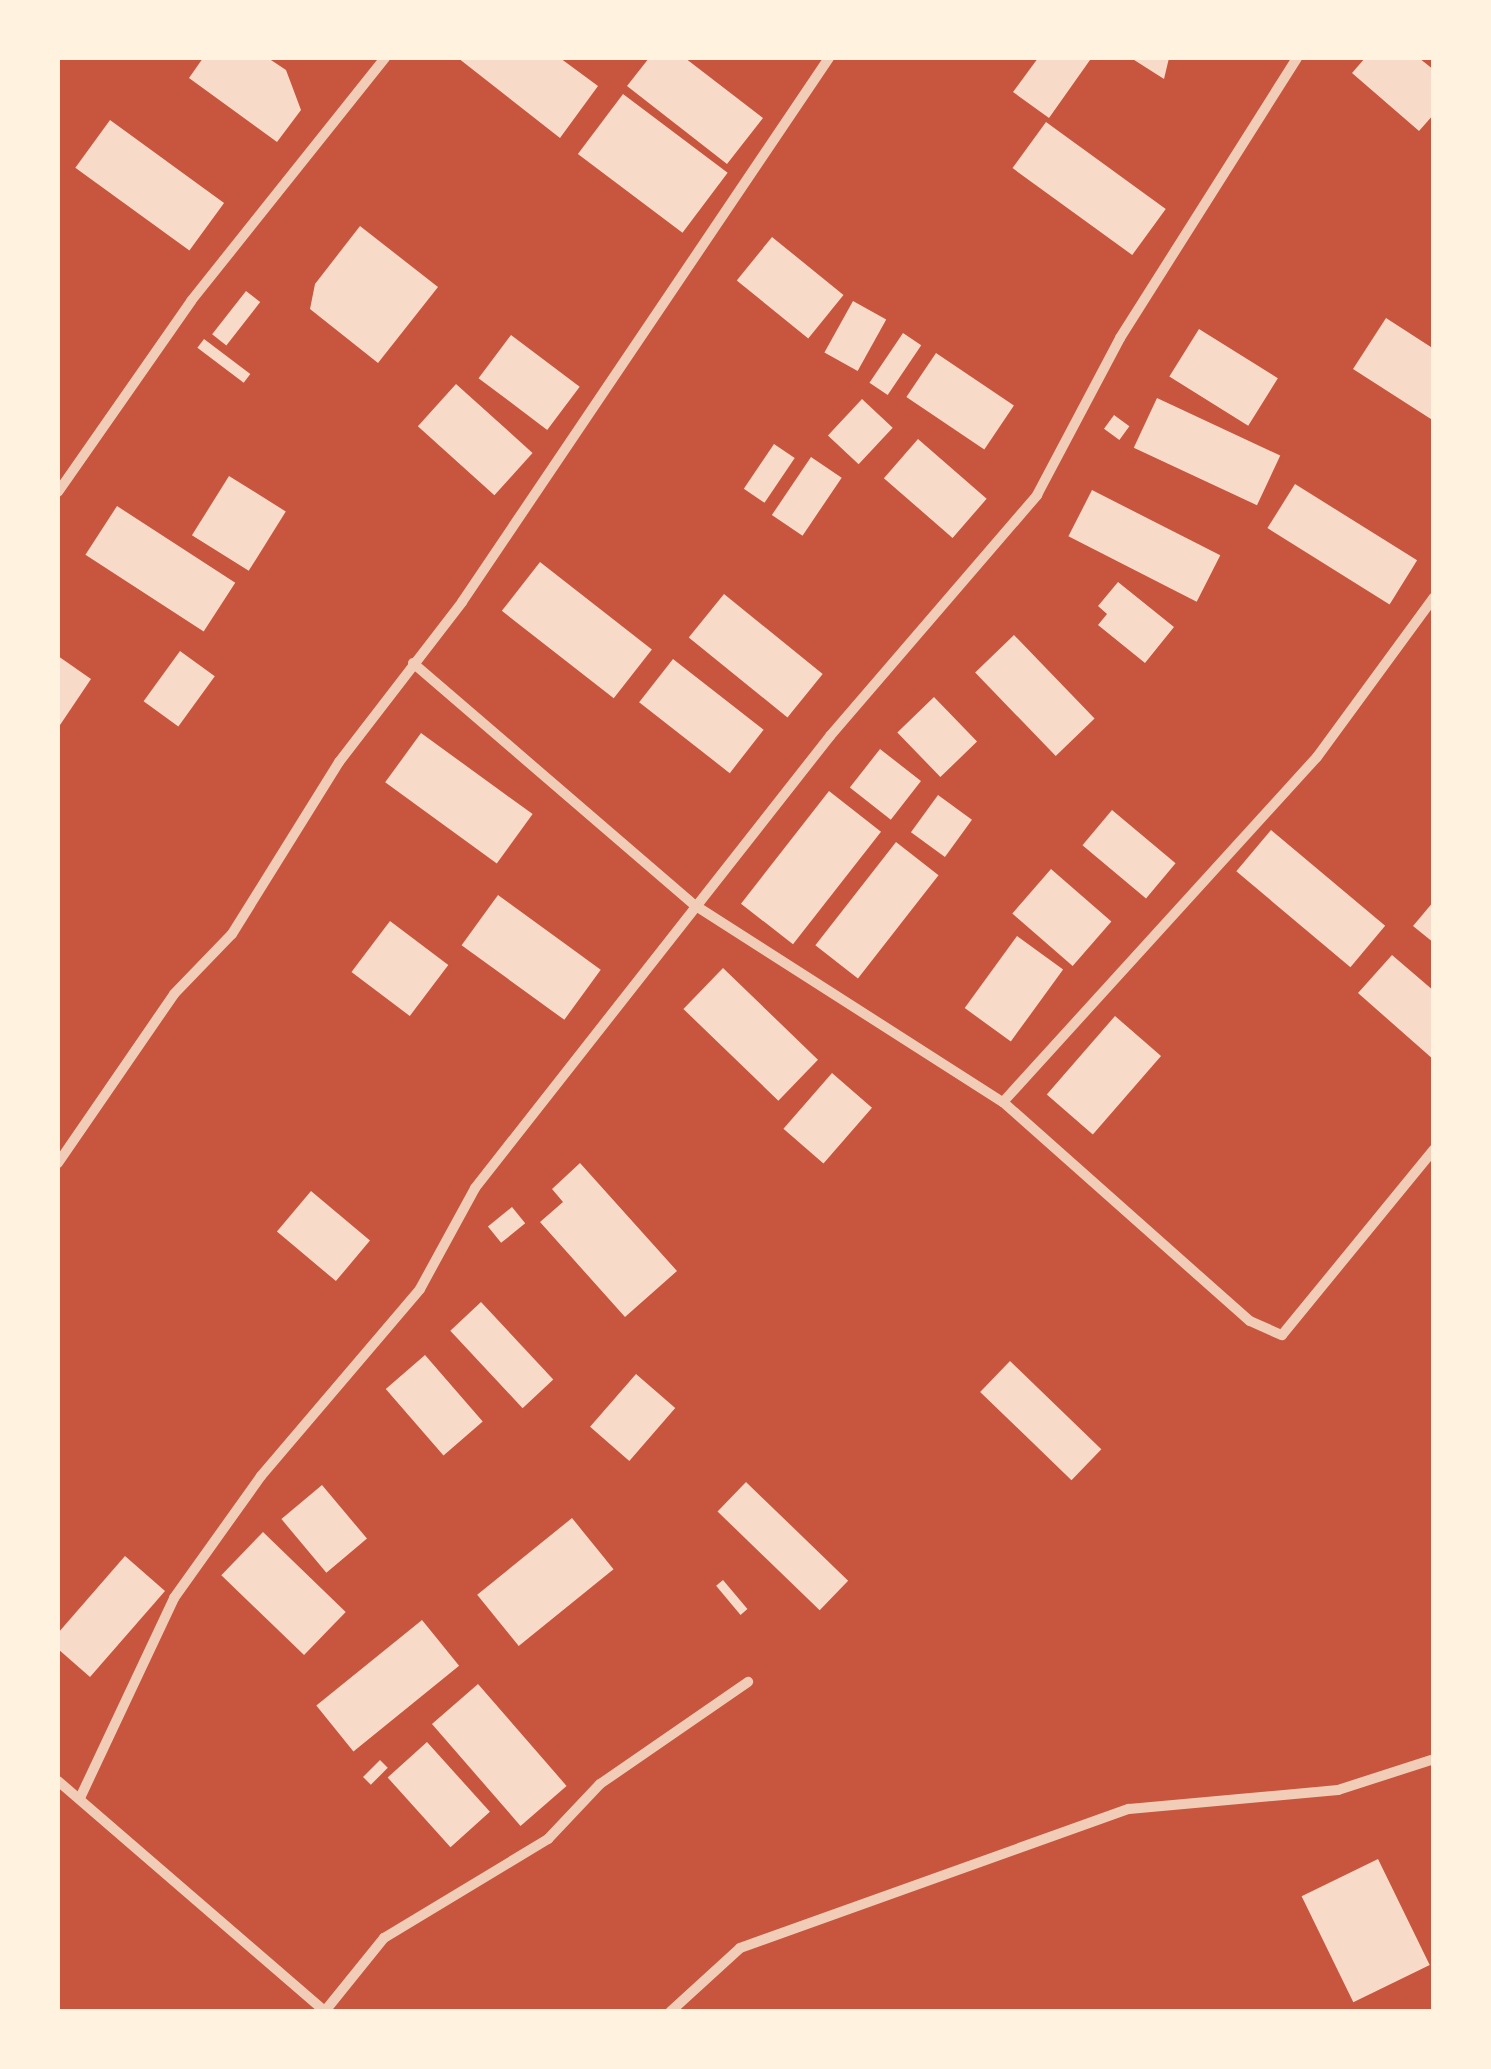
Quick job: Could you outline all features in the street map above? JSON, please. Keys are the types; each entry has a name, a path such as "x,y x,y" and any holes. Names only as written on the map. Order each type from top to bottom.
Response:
{"street":[{"path":"58,492 191,301 385,58"},
{"path":"58,1163 174,994 232,934 828,58"},
{"path":"80,1798 174,1598 261,1476 420,1289 475,1188 696,906 1036,495 1120,338 1297,58"},
{"path":"1003,1102 1317,757 1434,597"},
{"path":"414,663 696,906 1003,1102 1250,1321 1282,1335 1434,1150"},
{"path":"58,1781 325,2011 384,1938 548,1839 600,1784 748,1682"},
{"path":"670,2012 740,1948 1129,1809 1338,1790 1434,1759"}],"building":[{"path":"203,58 268,58 286,70 301,110 277,142 189,78"},
{"path":"458,58 560,58 598,86 560,138"},
{"path":"649,58 685,58 763,118 727,164 627,86"},
{"path":"1038,58 1090,60 1049,118 1013,92"},
{"path":"1131,58 1169,58 1164,79"},
{"path":"1365,58 1419,58 1434,70 1434,114 1419,131 1352,73"},
{"path":"623,94 728,173 682,233 578,154"},
{"path":"110,120 224,203 189,251 75,168"},
{"path":"1046,122 1166,209 1132,255 1012,168"},
{"path":"360,226 438,287 378,363 310,309 315,284"},
{"path":"772,237 843,295 808,338 737,281"},
{"path":"246,291 260,302 226,345 212,334"},
{"path":"853,301 886,319 858,371 824,353"},
{"path":"1386,318 1434,349 1434,421 1353,369"},
{"path":"1199,329 1278,378 1248,426 1169,376"},
{"path":"903,333 921,345 888,395 869,383"},
{"path":"511,335 580,387 547,430 479,378"},
{"path":"204,339 250,374 244,383 197,348"},
{"path":"936,353 1014,406 984,450 906,397"},
{"path":"456,384 533,453 494,495 418,426"},
{"path":"1157,398 1280,455 1257,505 1134,448"},
{"path":"862,399 893,428 859,464 828,436"},
{"path":"1114,415 1129,426 1119,440 1104,429"},
{"path":"918,439 987,499 953,538 884,478"},
{"path":"774,444 795,458 765,503 744,489"},
{"path":"811,457 842,478 803,536 772,515"},
{"path":"229,476 286,512 249,571 192,535"},
{"path":"1295,484 1417,560 1390,604 1267,528"},
{"path":"1092,490 1220,555 1197,602 1068,536"},
{"path":"117,506 235,583 204,631 85,555"},
{"path":"540,562 652,649 614,698 502,611"},
{"path":"1118,582 1174,627 1145,663 1098,625 1107,614 1098,606"},
{"path":"724,594 823,674 787,717 689,638"},
{"path":"1014,635 1095,718 1056,756 975,673"},
{"path":"180,651 215,676 178,726 144,701"},
{"path":"58,656 91,679 58,728"},
{"path":"673,659 764,730 730,773 639,702"},
{"path":"934,697 977,742 940,777 897,732"},
{"path":"421,733 533,814 497,863 385,782"},
{"path":"880,749 921,781 891,820 850,788"},
{"path":"829,791 881,832 793,944 741,904"},
{"path":"938,795 972,820 945,857 911,832"},
{"path":"1112,810 1176,863 1146,899 1082,845"},
{"path":"1271,830 1385,926 1350,967 1236,871"},
{"path":"896,842 939,875 858,978 815,945"},
{"path":"1051,869 1111,921 1073,966 1012,914"},
{"path":"498,895 601,970 564,1020 462,945"},
{"path":"1434,901 1434,943 1413,926"},
{"path":"390,921 448,965 410,1016 351,972"},
{"path":"1017,936 1063,970 1011,1042 965,1008"},
{"path":"1392,955 1434,991 1434,1060 1358,993"},
{"path":"723,968 818,1060 778,1101 683,1009"},
{"path":"1115,1016 1161,1056 1093,1135 1047,1094"},
{"path":"832,1073 872,1108 823,1164 783,1129"},
{"path":"580,1163 677,1271 625,1317 540,1222 563,1202 552,1189"},
{"path":"311,1191 370,1240 336,1281 277,1232"},
{"path":"512,1207 525,1223 501,1243 488,1227"},
{"path":"481,1302 553,1380 523,1408 450,1331"},
{"path":"425,1355 483,1421 443,1456 386,1389"},
{"path":"1010,1361 1101,1449 1071,1480 980,1392"},
{"path":"636,1374 675,1408 629,1461 590,1427"},
{"path":"746,1482 848,1581 820,1610 718,1511"},
{"path":"322,1485 367,1539 326,1573 281,1519"},
{"path":"572,1518 614,1569 519,1646 477,1595"},
{"path":"263,1532 346,1612 304,1655 221,1575"},
{"path":"125,1556 165,1591 90,1677 58,1649 58,1633"},
{"path":"723,1580 747,1609 741,1615 716,1586"},
{"path":"422,1620 459,1666 353,1751 316,1706"},
{"path":"478,1684 567,1786 521,1826 432,1724"},
{"path":"427,1742 490,1812 451,1847 388,1777"},
{"path":"380,1760 388,1768 371,1785 363,1777"},
{"path":"1378,1859 1430,1965 1353,2002 1302,1896"}]}
